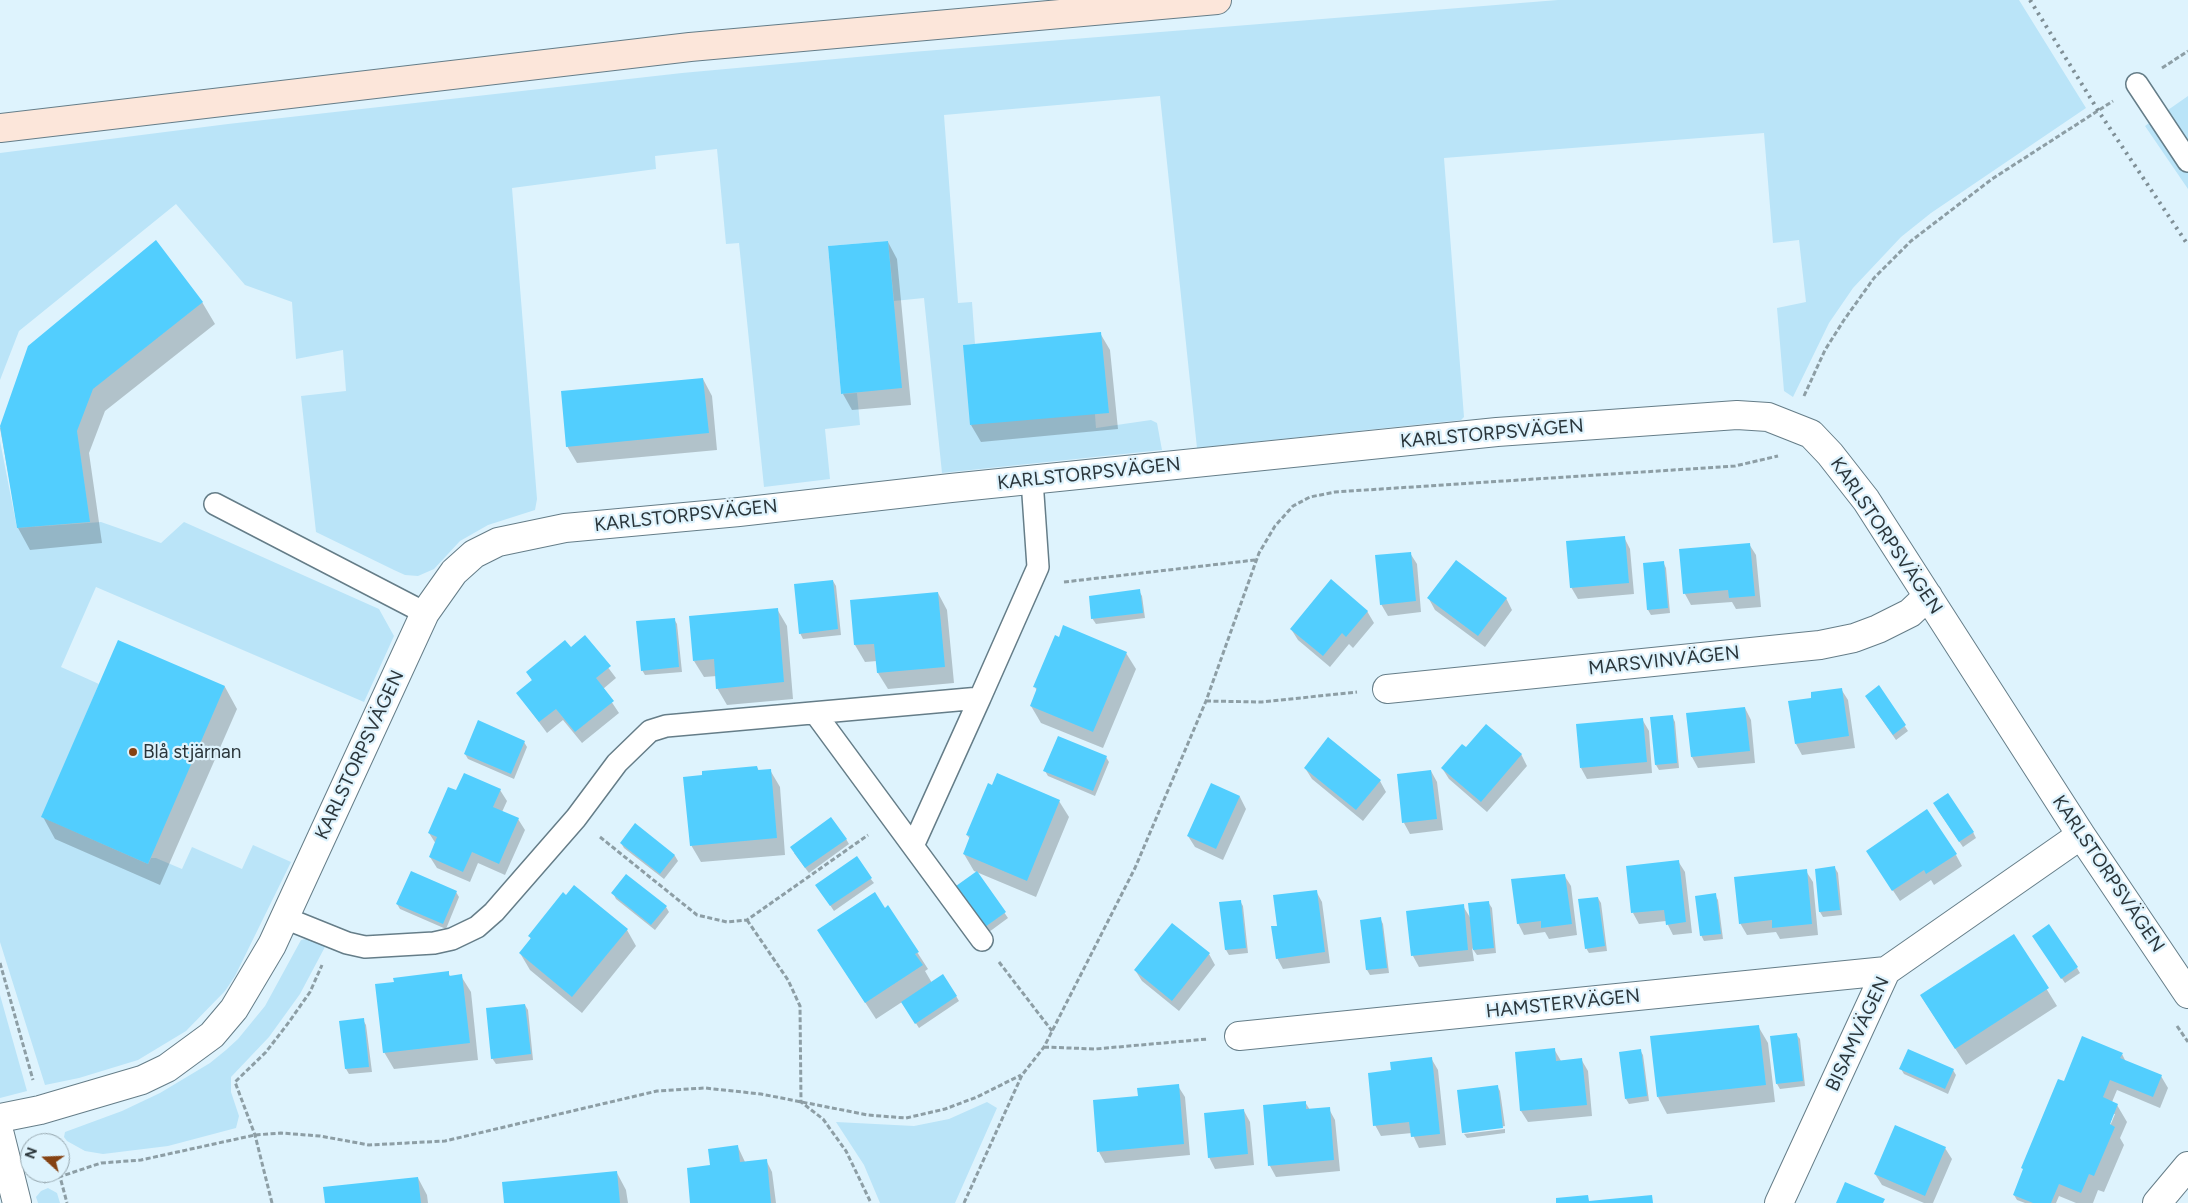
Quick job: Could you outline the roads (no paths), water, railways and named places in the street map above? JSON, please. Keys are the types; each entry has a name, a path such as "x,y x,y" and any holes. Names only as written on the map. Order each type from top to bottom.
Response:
{"main road":[{"path":"0,128 690,48 1217,0"}],"street":[{"name":"KARLSTORPSVÄGEN","path":"0,1118 40,1110 142,1080 167,1068 193,1050 212,1034 234,1009 272,945 425,613 454,572 474,554 498,542 565,528 739,512 1497,432 1737,415 1768,417 1811,434 1830,454 1866,500 2081,835 2188,994"},
{"name":"MARSVINVÄGEN","path":"1387,688 1820,645 1854,638 1878,629 1910,613 1928,596"},
{"name":"BISAMVÄGEN","path":"1780,1203 1886,971 2081,835"},
{"name":"HAMSTERVÄGEN","path":"1239,1036 1886,971"},
{"path":"0,1135 15,1197"},
{"path":"2157,1203 2188,1166"}],"lane":[{"path":"2137,84 2188,162"},
{"path":"912,846 1038,567 1032,480"},
{"path":"215,504 425,613"},
{"path":"285,918 334,938 359,946 378,948 434,943 460,936 476,927 494,912 576,818 612,769 650,731 666,726 980,698"},
{"path":"815,713 890,818 982,940"}],"railway":[{"path":"2030,0 2099,112 2188,245"}],"place":[{"name":"Blå stjärnan","path":"133,752"}]}
